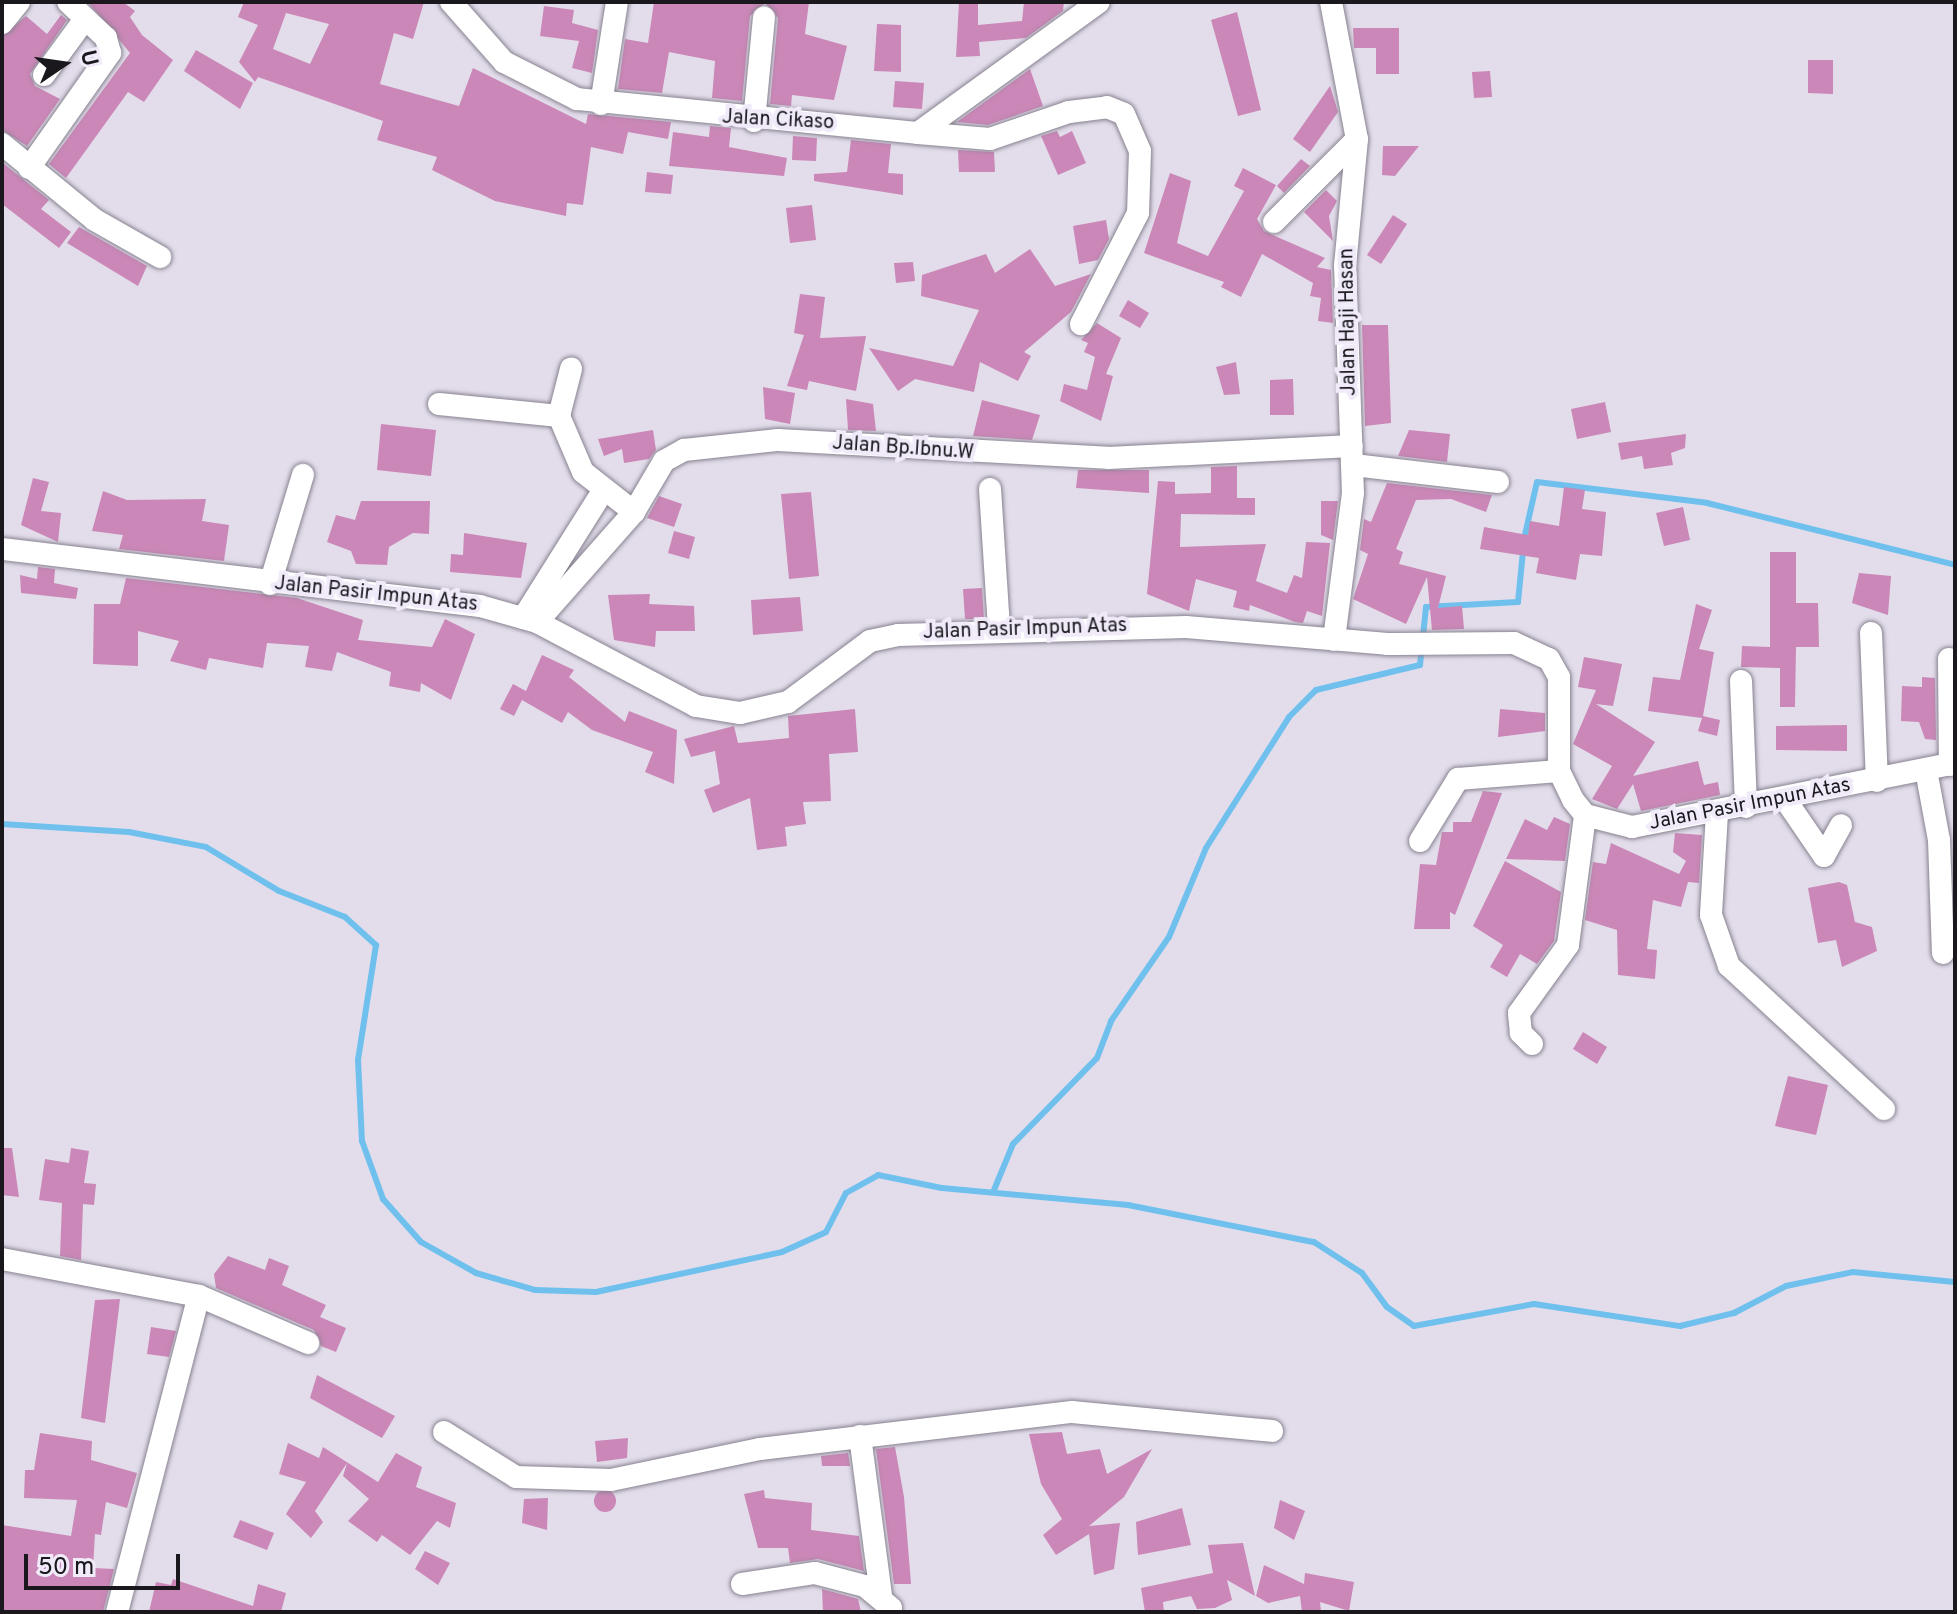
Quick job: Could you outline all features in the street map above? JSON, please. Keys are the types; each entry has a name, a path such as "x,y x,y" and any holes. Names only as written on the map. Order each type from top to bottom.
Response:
{"street":[{"path":"2,23 19,2"},
{"path":"29,168 110,53 106,38 68,2"},
{"name":"Jalan Cikaso","path":"451,2 504,62 537,82 601,104 754,121 990,139 1069,112 1107,107 1124,114 1140,151 1138,213 1081,324"},
{"path":"601,104 617,2"},
{"path":"918,133 1099,2"},
{"name":"Jalan Haji Hasan","path":"1328,3 1357,139 1345,265 1353,456 1334,640"},
{"path":"754,121 764,17"},
{"path":"44,75 85,19"},
{"path":"1274,222 1357,139"},
{"path":"2,144 95,220 160,257"},
{"path":"571,369 559,416 583,472 603,491 634,512"},
{"path":"439,404 559,416"},
{"name":"Jalan Bp.Ibnu.W","path":"530,620 634,512 672,453 739,443 1108,458 1353,456 1498,482"},
{"path":"270,584 303,475"},
{"path":"990,489 999,629"},
{"path":"530,620 603,491"},
{"name":"Jalan Pasir Impun Atas","path":"2,549 270,584 416,596 530,620 696,706 740,713 788,702 870,641 999,629 1186,627 1334,640 1533,647 1549,659 1564,699 1559,771"},
{"path":"1871,633 1877,781"},
{"path":"1949,659 1952,764"},
{"path":"1741,681 1746,807"},
{"name":"Jalan Pasir Impun Atas","path":"1585,815 1632,827 1717,813 1952,764"},
{"path":"1926,770 1939,840 1943,953"},
{"path":"1420,841 1458,779 1559,771 1585,815 1568,945 1519,1013 1521,1033 1532,1044"},
{"path":"1785,799 1824,856 1841,825"},
{"path":"1717,813 1711,915 1729,966 1884,1109"},
{"path":"2,1259 199,1296 308,1343"},
{"path":"117,1612 199,1296"},
{"path":"444,1432 516,1477 611,1480 860,1436 1072,1412 1272,1431"},
{"path":"860,1436 892,1607"},
{"path":"742,1584 815,1573 892,1607"}],"building":[{"path":"88,2 123,2 135,11 130,17 142,35 173,60 144,102 128,92 66,178 49,164 130,53"},
{"path":"244,2 424,2 413,39 394,33 380,84 459,106 473,68 586,124 588,114 671,122 668,139 628,132 623,154 591,147 583,205 567,203 566,216 495,201 432,170 437,157 377,140 383,121 258,77 255,82 239,62 258,25 238,17","holes":["286,13 329,24 310,64 273,49"]},
{"path":"654,2 809,2 805,34 847,46 834,100 792,95 791,106 770,104 778,18 765,3 750,16 742,101 712,98 715,61 669,52 662,93 618,89 625,39 648,43"},
{"path":"959,2 978,2 978,25 1022,21 1024,2 1064,2 1063,11 1026,38 979,42 980,56 956,57"},
{"path":"544,6 574,10 572,23 598,30 592,73 572,68 579,41 540,36"},
{"path":"1237,12 1261,110 1238,116 1211,20"},
{"path":"61,15 67,20 30,74 35,86 60,99 27,146 2,130 2,37 26,16 47,34"},
{"path":"877,24 901,25 901,72 874,71"},
{"path":"1353,28 1399,28 1399,74 1376,74 1376,48 1354,48"},
{"path":"196,50 253,83 240,109 184,71"},
{"path":"1808,60 1833,60 1833,94 1808,93"},
{"path":"1030,69 1043,106 988,125 957,122"},
{"path":"1490,71 1492,97 1474,98 1472,72"},
{"path":"895,81 924,83 922,109 893,107"},
{"path":"1330,86 1338,112 1310,152 1293,139"},
{"path":"710,126 731,128 729,147 787,158 784,176 669,166 673,132 709,137"},
{"path":"1057,131 1060,137 1072,131 1086,163 1058,175 1041,136"},
{"path":"793,136 817,138 816,161 792,160"},
{"path":"851,140 891,144 888,173 903,174 903,195 814,181 814,174 847,172"},
{"path":"1383,146 1419,146 1395,176 1382,175"},
{"path":"958,150 994,152 995,172 959,172"},
{"path":"1301,159 1310,166 1284,193 1277,186"},
{"path":"4,164 49,200 41,209 71,232 59,248 2,204"},
{"path":"1243,168 1276,185 1257,219 1264,231 1325,258 1317,267 1331,270 1333,323 1318,321 1321,298 1310,296 1313,283 1262,254 1241,297 1221,287 1224,282 1144,253 1170,173 1191,181 1177,243 1208,256 1244,191 1234,186"},
{"path":"647,172 673,175 671,194 645,192"},
{"path":"1326,190 1337,201 1329,216 1333,241 1304,212"},
{"path":"812,205 816,240 790,243 786,208"},
{"path":"1393,215 1407,224 1381,264 1367,255"},
{"path":"1106,220 1109,239 1098,260 1079,264 1073,226"},
{"path":"79,227 147,266 138,286 67,243"},
{"path":"1030,249 1055,286 1091,274 1071,312 1024,352 1031,356 1018,381 980,362 974,392 915,379 898,391 869,348 953,366 979,310 921,296 922,275 986,254 995,273"},
{"path":"913,262 915,281 896,283 894,263"},
{"path":"800,294 825,297 820,338 866,336 856,391 809,381 807,390 787,386 804,335 794,333"},
{"path":"1128,300 1149,313 1140,328 1119,316"},
{"path":"1097,323 1121,338 1106,374 1113,376 1101,421 1060,401 1064,384 1087,390 1095,357 1084,352 1088,343 1081,340"},
{"path":"1362,325 1388,325 1391,423 1365,426"},
{"path":"1236,362 1240,394 1224,395 1216,367"},
{"path":"1293,379 1294,415 1270,415 1270,380"},
{"path":"763,387 795,393 790,424 765,419"},
{"path":"846,399 873,404 876,431 848,430"},
{"path":"982,400 1040,415 1032,440 973,436"},
{"path":"1605,402 1611,432 1577,439 1571,409"},
{"path":"381,424 436,430 431,476 377,470"},
{"path":"653,430 656,450 649,459 624,463 622,449 604,456 598,439"},
{"path":"1409,430 1450,434 1447,462 1398,456"},
{"path":"1686,434 1685,448 1671,453 1673,465 1644,469 1642,456 1621,460 1618,443"},
{"path":"1237,466 1237,498 1255,498 1255,515 1181,514 1180,547 1266,544 1256,581 1287,593 1294,575 1302,578 1306,542 1330,543 1322,616 1307,611 1303,623 1250,605 1249,611 1233,607 1237,591 1196,579 1189,611 1147,594 1158,481 1175,482 1175,494 1211,493 1211,467"},
{"path":"1078,470 1149,470 1149,493 1076,488"},
{"path":"33,478 49,482 41,511 61,513 58,542 21,525"},
{"path":"1387,483 1492,495 1486,512 1451,499 1416,500 1396,549 1403,552 1399,564 1446,576 1438,608 1462,606 1464,629 1432,630 1427,577 1406,624 1353,599 1368,554 1360,550 1364,519 1371,522"},
{"path":"1564,487 1585,490 1582,509 1606,512 1602,556 1580,554 1576,580 1536,573 1539,558 1480,549 1484,527 1528,535 1530,521 1559,526"},
{"path":"103,491 127,500 206,499 202,521 229,525 224,561 119,549 123,535 92,531"},
{"path":"811,492 819,576 789,579 781,494"},
{"path":"659,496 682,504 674,527 647,518"},
{"path":"361,501 430,501 429,534 413,533 389,547 387,565 356,564 351,551 327,542 336,515 355,520"},
{"path":"1321,501 1338,501 1333,540 1321,535"},
{"path":"1683,507 1690,540 1664,546 1656,513"},
{"path":"674,531 695,537 689,559 668,553"},
{"path":"464,533 527,543 521,578 450,572 451,554 463,555"},
{"path":"1770,552 1796,552 1796,603 1818,603 1819,647 1796,647 1795,707 1780,707 1780,668 1741,667 1742,646 1770,647"},
{"path":"38,567 55,569 54,583 78,588 76,599 21,593 20,575 37,579"},
{"path":"1859,573 1891,576 1888,615 1852,603"},
{"path":"126,578 297,598 363,620 358,640 432,647 445,619 475,634 451,700 421,683 420,692 389,686 391,672 337,652 332,671 305,667 309,646 267,643 263,668 209,658 206,670 170,661 179,641 138,631 138,666 93,664 94,604 120,604"},
{"path":"982,588 984,619 965,619 963,589"},
{"path":"650,594 649,604 694,606 695,631 656,631 655,647 614,640 608,595"},
{"path":"800,597 803,631 753,635 751,600"},
{"path":"1696,604 1712,610 1699,649 1714,652 1703,716 1720,720 1717,736 1698,731 1702,718 1648,711 1653,677 1680,680"},
{"path":"542,655 574,670 569,677 625,722 629,711 677,730 674,784 645,772 653,752 592,730 568,712 562,723 522,700 514,716 500,709 513,684 526,691"},
{"path":"1584,657 1622,664 1613,706 1596,704 1655,742 1633,776 1698,761 1704,785 1718,782 1720,795 1641,811 1633,784 1617,809 1592,799 1612,766 1573,744 1596,690 1578,687"},
{"path":"1922,677 1935,678 1936,740 1925,739 1919,722 1901,721 1902,686 1922,687"},
{"path":"855,709 858,752 829,754 831,801 803,802 806,824 785,827 787,846 757,850 750,798 713,813 704,790 720,784 715,751 691,757 684,739 734,726 738,743 789,738 788,716"},
{"path":"1500,709 1545,713 1545,731 1498,737"},
{"path":"1847,725 1847,751 1776,750 1776,726"},
{"path":"1483,791 1502,793 1455,915 1450,912 1450,929 1414,929 1420,864 1436,865 1442,832 1453,832 1453,822 1471,822"},
{"path":"1554,817 1570,824 1565,861 1506,859 1525,819 1547,830"},
{"path":"1675,833 1702,835 1699,883 1688,882 1681,907 1653,900 1647,949 1657,950 1655,979 1618,975 1617,930 1585,920 1593,862 1606,864 1611,843 1679,874 1686,861 1673,852"},
{"path":"1505,861 1561,892 1554,941 1537,964 1520,954 1507,977 1490,967 1503,945 1473,926"},
{"path":"1839,882 1847,885 1855,922 1872,927 1877,951 1842,967 1836,940 1818,943 1808,888"},
{"path":"1583,1032 1607,1047 1597,1064 1573,1049"},
{"path":"1788,1076 1828,1085 1816,1135 1775,1126"},
{"path":"2,1148 12,1148 19,1197 2,1195"},
{"path":"71,1148 89,1151 84,1183 96,1184 94,1205 83,1204 81,1260 60,1256 62,1203 39,1200 45,1159 69,1163"},
{"path":"228,1256 265,1270 269,1258 289,1266 282,1285 326,1305 320,1317 346,1328 336,1352 321,1346 314,1330 216,1288 214,1274"},
{"path":"120,1299 105,1423 81,1418 95,1300"},
{"path":"151,1327 176,1331 169,1357 147,1354"},
{"path":"317,1375 395,1416 382,1438 310,1398"},
{"path":"1062,1432 1067,1454 1100,1449 1107,1474 1152,1449 1124,1497 1089,1526 1120,1523 1114,1569 1094,1575 1089,1534 1056,1555 1043,1535 1062,1519 1041,1484 1029,1434"},
{"path":"40,1433 92,1441 91,1460 137,1473 127,1508 106,1502 101,1535 95,1534 93,1568 114,1569 103,1612 2,1612 2,1525 71,1536 77,1500 24,1498 25,1470 34,1470"},
{"path":"628,1438 627,1458 597,1462 595,1441"},
{"path":"288,1443 319,1458 323,1447 378,1482 396,1453 422,1467 416,1487 456,1503 450,1528 437,1521 410,1555 382,1535 377,1542 348,1521 369,1499 343,1476 347,1463 315,1511 323,1522 311,1538 286,1514 306,1482 279,1474"},
{"path":"895,1447 904,1497 911,1584 894,1584 876,1449"},
{"path":"848,1453 850,1466 822,1466 821,1456"},
{"path":"601,1490 609,1490 616,1501 609,1512 601,1512 594,1505 594,1497"},
{"path":"764,1490 765,1498 812,1503 811,1530 859,1536 864,1571 818,1559 790,1563 788,1548 758,1548 744,1494"},
{"path":"548,1498 547,1530 522,1523 524,1499"},
{"path":"1280,1500 1305,1511 1294,1540 1274,1528"},
{"path":"1182,1508 1191,1545 1138,1555 1136,1522"},
{"path":"240,1520 274,1533 267,1550 233,1537"},
{"path":"1243,1543 1255,1596 1227,1580 1232,1600 1215,1608 1197,1609 1191,1596 1163,1602 1164,1612 1145,1612 1141,1588 1213,1573 1208,1545"},
{"path":"425,1551 450,1563 438,1585 415,1569"},
{"path":"1264,1565 1304,1584 1305,1573 1354,1582 1349,1611 1320,1602 1321,1612 1302,1612 1300,1596 1268,1603 1256,1596"},
{"path":"173,1579 253,1606 258,1584 286,1593 281,1612 149,1612 156,1582 171,1585"},
{"path":"822,1589 858,1599 861,1612 823,1612"}],"waterway":[{"path":"1524,539 1537,482 1707,503 1955,565"},
{"path":"994,1190 1013,1144 1097,1058 1111,1021 1169,937 1206,848 1289,717 1316,690 1420,665 1426,607 1518,602 1523,551"},
{"path":"2,824 129,832 206,847 279,891 345,917 376,945 358,1060 362,1141 383,1199 421,1242 476,1273 535,1290 596,1292 782,1252 826,1232 846,1193 878,1175 942,1188 1128,1205 1314,1242 1362,1273 1387,1307 1414,1326 1534,1304 1680,1326 1734,1313 1786,1286 1853,1272 1955,1282"}]}
